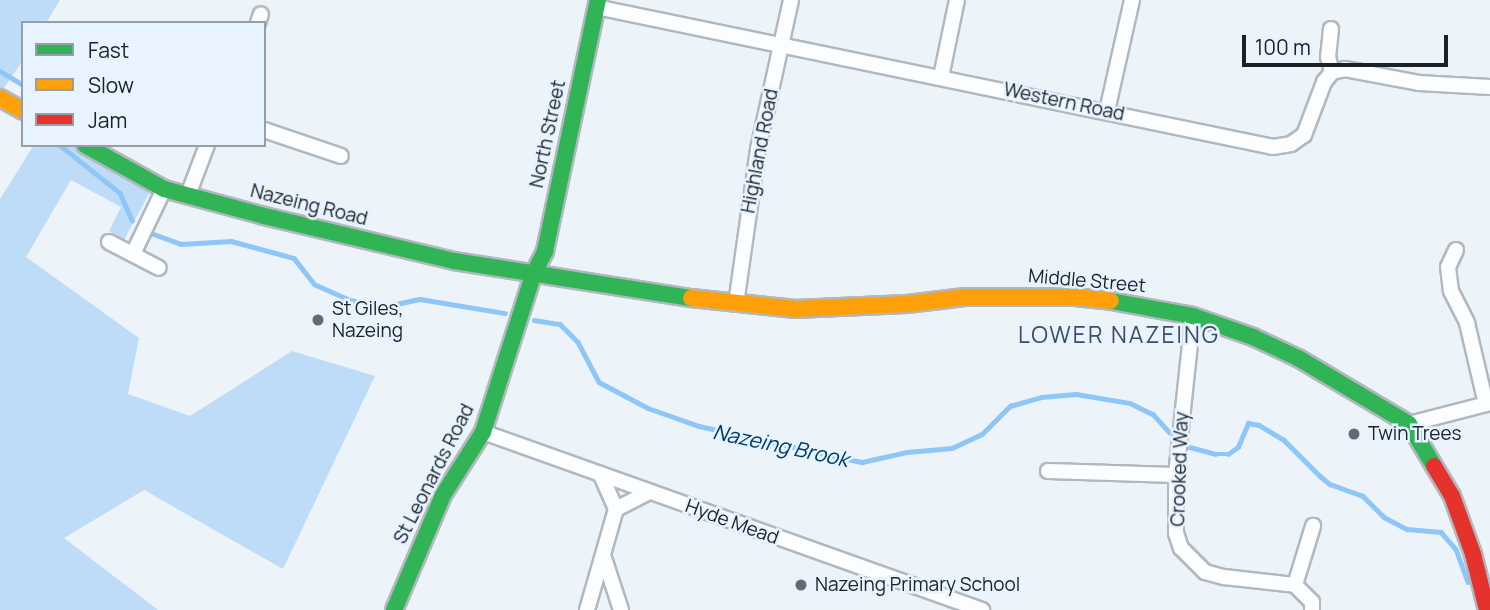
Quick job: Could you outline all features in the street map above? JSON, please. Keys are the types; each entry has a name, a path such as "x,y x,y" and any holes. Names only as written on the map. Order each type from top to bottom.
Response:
{"street":[{"name":"Highland Road","path":"736,304 758,149 791,0"},
{"path":"941,77 957,0"},
{"path":"1107,111 1132,0"},
{"name":"Western Road","path":"597,4 1273,147 1291,144 1304,135 1324,82 1332,72"},
{"name":"North Street","path":"533,275 545,251 597,4"},
{"path":"1331,29 1328,57 1332,72 1345,69 1419,83 1490,87"},
{"path":"0,98 21,110"},
{"path":"266,131 341,156"},
{"name":"Nazeing Road","path":"89,147 164,188 188,195 359,240 533,275"},
{"path":"188,195 206,147"},
{"path":"133,254 164,188"},
{"path":"109,242 159,268"},
{"path":"1409,424 1488,404 1467,323 1451,291 1448,268 1456,250"},
{"name":"Middle Street","path":"533,275 736,304 795,309 965,297 1075,297 1127,302 1192,316 1253,337 1298,358 1409,424 1452,496 1473,554 1487,610"},
{"name":"St Leonards Road","path":"394,610 443,495 483,432 533,275"},
{"name":"Crooked Way","path":"1192,316 1176,475 1176,533 1181,548 1191,561 1205,572 1224,577 1295,585"},
{"name":"Hyde Mead","path":"483,432 982,610"},
{"path":"1048,471 1176,475"},
{"path":"587,610 616,509 601,475"},
{"path":"616,509 650,492"},
{"path":"1312,526 1295,585 1312,602 1312,610"},
{"path":"604,558 621,610"}],"shaded area":[{"path":"0,0 60,0 47,21 21,21 21,63 0,94"},
{"path":"33,147 74,147 150,192 124,240 109,231 121,207 71,180 26,257 139,338 128,394 190,416 292,351 375,376 283,569 144,490 64,538 158,610 0,610 0,199"}],"waterway":[{"name":"Nazeing Brook","path":"0,71 21,84"},
{"name":"Nazeing Brook","path":"62,147 120,193 132,220"},
{"name":"Nazeing Brook","path":"151,233 181,244 231,241 294,258 314,284 350,300 382,307 420,299 505,313"},
{"name":"Nazeing Brook","path":"534,320 560,324 578,342 599,382 648,408 699,426 862,462 907,452 952,448 982,434 1010,406 1041,397 1076,394 1130,403 1153,414 1169,432"},
{"name":"Nazeing Brook","path":"1186,446 1215,454 1228,454 1238,447 1248,423 1259,425 1284,440 1330,484 1363,496 1384,517 1407,529 1441,532 1456,549 1468,582"}],"traffic: fast":[{"path":"394,610 443,495 483,432 533,275 545,251 598,0"},
{"path":"89,147 164,189 264,216 454,261 691,298"},
{"path":"1111,301 1193,316 1253,337 1298,358 1409,424 1434,466"}],"traffic: slow":[{"path":"0,98 21,110"},
{"path":"691,298 795,309 907,304 965,297 1075,297 1111,301"}],"traffic: jam":[{"path":"1434,466 1452,496 1473,554 1487,610"}],"place":[{"name":"St Giles, Nazeing","path":"318,320"},
{"name":"Twin Trees","path":"1354,434"},
{"name":"Nazeing Primary School","path":"801,585"}],"district":[{"name":"LOWER NAZEING","path":"1119,334"}]}
